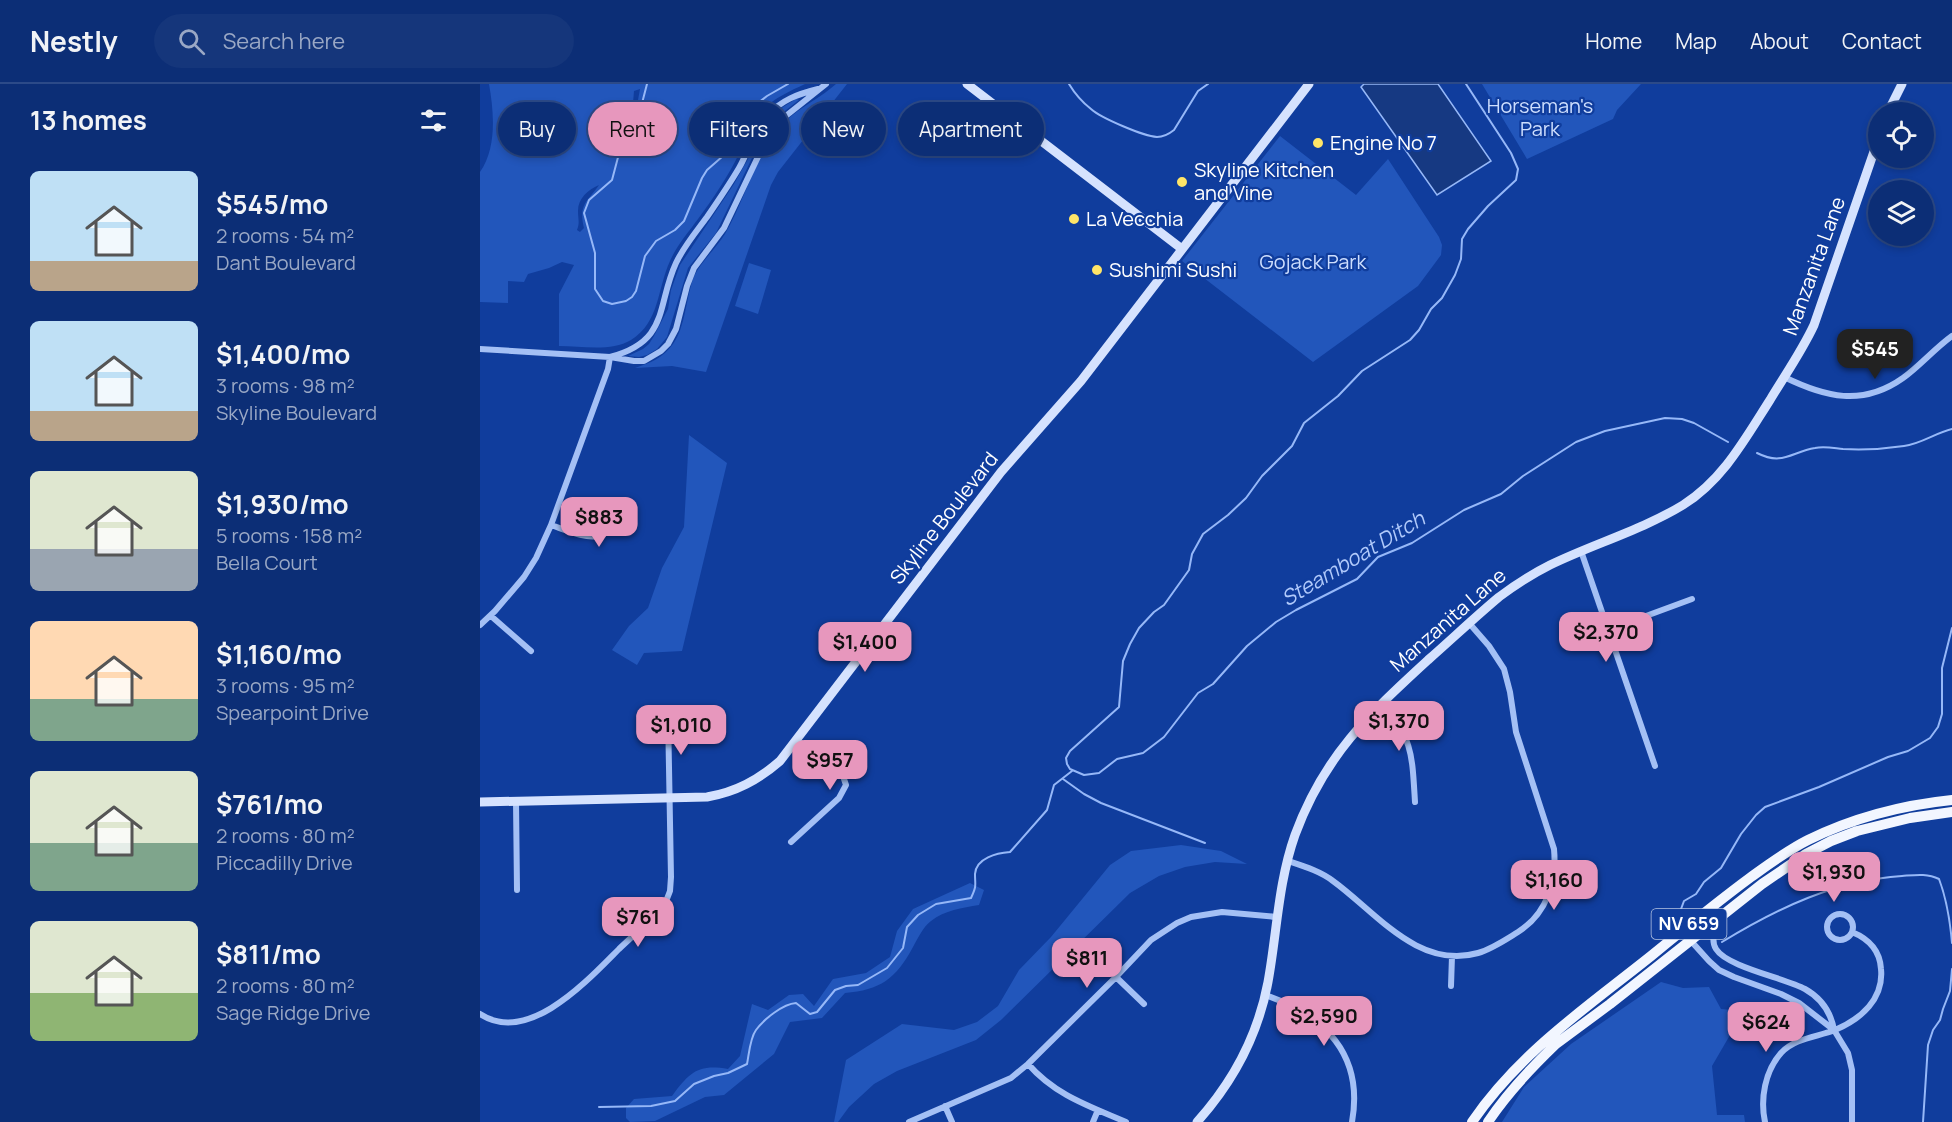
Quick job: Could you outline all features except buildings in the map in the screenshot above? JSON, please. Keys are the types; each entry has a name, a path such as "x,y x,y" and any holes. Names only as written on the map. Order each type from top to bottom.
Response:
{"main road":[{"name":"NV 659","path":"1472,1122 1500,1083 1550,1036 1710,907 1779,856 1853,821 1885,812 1952,800"},
{"name":"NV 659","path":"1488,1122 1516,1085 1556,1044 1783,869 1831,841 1886,823 1952,812"},
{"path":"1691,941 1700,921 1710,907"}],"street":[{"path":"610,357 631,349 653,330 660,317 670,280 680,255 735,175 757,129 766,116 788,99 826,84"},
{"path":"967,84 1182,249"},
{"name":"Skyline Boulevard","path":"480,802 707,797 737,789 765,774 780,761 797,740 1001,472 1068,398 1309,84"},
{"path":"1893,102 1902,84"},
{"path":"480,349 610,357 634,362 644,361 661,351 668,344 676,329 694,268 724,228 767,138 782,120 806,102 818,89"},
{"name":"Manzanita Lane","path":"1197,1122 1219,1096 1236,1069 1252,1036 1265,995 1288,861 1301,819 1321,779 1343,746 1382,702 1469,623 1517,584 1548,566 1670,512 1702,492 1729,463 1814,325 1868,168"},
{"path":"1784,377 1818,392 1833,395 1862,395 1876,392 1903,378 1952,336"},
{"path":"480,625 492,616 530,569 551,525 608,369 610,357"},
{"path":"551,525 582,536 603,535 614,529 628,509"},
{"path":"1581,551 1655,766"},
{"path":"1608,630 1692,599"},
{"path":"492,616 531,651"},
{"path":"1288,861 1312,869 1333,881 1410,943 1435,954 1466,956 1491,948 1521,930 1531,921 1546,901 1551,888 1555,862 1551,839 1516,732 1504,669 1489,646 1469,623"},
{"path":"1382,702 1403,731 1408,742 1415,802"},
{"path":"480,1014 494,1021 503,1022 529,1018 543,1012 572,994 665,904 671,885 668,713"},
{"path":"791,842 839,798 846,785 840,773 797,740"},
{"path":"516,801 517,890"},
{"path":"909,1122 1011,1078 1028,1064 1162,931 1191,917 1222,912 1277,917"},
{"path":"1722,916 1715,927 1713,941 1716,950 1745,968 1807,990 1827,1010 1833,1021 1834,1030"},
{"path":"1834,916 1847,917 1852,923 1852,932 1847,938 1835,939 1828,934 1828,922 1834,916"},
{"path":"1765,1122 1764,1094 1774,1061 1797,1042 1851,1022 1872,1005 1877,997 1882,977 1879,956 1867,939 1852,932"},
{"path":"1691,941 1719,970 1799,1003 1834,1030 1848,1053 1852,1070 1852,1122"},
{"path":"1450,986 1452,956"},
{"path":"1116,977 1144,1004"},
{"path":"1265,995 1291,1004 1308,1014 1320,1023 1332,1037 1344,1057 1351,1077 1354,1102 1352,1122"},
{"path":"1028,1064 1051,1087 1126,1122"},
{"path":"945,1106 952,1122"},
{"path":"1093,1122 1098,1110"}],"green space":[{"path":"489,84 805,84 772,102 689,102 689,156 738,156 725,179 673,255 648,324 631,340 615,346 596,348 559,346 559,294 574,265 562,262 528,274 524,282 508,281 508,303 480,302 480,172 492,141 493,118","holes":["599,185 588,199 582,213 584,228 580,232 577,230 578,206 582,198"]},
{"path":"836,84 847,84 833,102 812,102"},
{"name":"Horseman's Park","path":"1482,84 1641,84 1617,110 1613,119 1527,159"},
{"path":"796,99 799,100 789,108 789,103"},
{"path":"801,109 801,143 778,172 771,185 706,372 672,366 635,368 661,356 677,337 693,279 725,234 762,156 789,156 789,118"},
{"name":"Gojack Park","path":"1280,136 1356,195 1388,159 1442,245 1441,255 1418,286 1313,362 1182,261"},
{"path":"749,156 753,156 716,233 688,268 667,337 657,349 647,355 628,356 643,349 654,336 668,309 671,290 680,265"},
{"path":"749,263 771,270 758,314 735,306"},
{"path":"689,435 727,463 682,651 644,653 637,665 612,650 629,626 648,608 662,568 684,527"},
{"path":"1181,845 1221,851 1247,864 1215,862 1185,867 1159,876 1130,893 1001,1020 976,1040 897,1071 874,1084 849,1107 838,1122 834,1122 846,1060 902,1024 954,1030 977,1022 998,1006 1019,970 1051,937 1110,865 1131,851"},
{"path":"970,883 984,890 979,905 948,912 931,921 923,929 907,958 886,981 868,989 845,993 822,1018 790,1022 774,1054 724,1095 705,1097 655,1121 630,1122 626,1118 626,1108 634,1099 672,1096 684,1081 702,1069 728,1069 740,1056 752,1004 768,1010 789,995 803,994 814,1006 833,979 866,973 890,957 897,931 913,909"},
{"path":"1661,982 1683,988 1709,987 1721,1009 1744,1011 1712,1066 1717,1115 1744,1115 1745,1122 1502,1122 1524,1087 1571,1044"}],"shaded area":[{"path":"1364,84 1438,84 1491,161 1437,195 1361,87"}],"waterway":[{"name":"Steamboat Ditch","path":"647,84 640,111 621,146 612,180 589,200 584,213 595,253 595,289 603,301 612,304 632,297 636,291 645,256 656,241 675,230 684,221 702,178 707,170 731,149 749,110 788,84"},
{"name":"Steamboat Ditch","path":"1069,84 1082,101 1096,113 1133,130 1157,137 1174,130 1198,91 1208,84"},
{"name":"Steamboat Ditch","path":"1466,84 1511,153 1518,169 1516,180 1488,206 1468,229 1462,239 1461,259 1455,275 1419,330 1410,340 1362,371 1338,396 1304,423 1292,446 1262,476 1246,498 1203,534 1192,554 1189,570 1164,605 1139,628 1130,644 1123,661 1119,707 1070,751 1066,758 1070,769 1084,775 1099,773 1117,759 1143,753 1164,737 1198,693 1213,684 1247,646 1276,622 1357,579 1378,557 1412,543 1464,510 1501,494 1523,476 1576,442 1605,431 1665,418 1682,419 1694,423 1728,442"},
{"name":"Steamboat Ditch","path":"1757,453 1766,457 1780,458 1818,447 1881,449 1910,445 1952,429"},
{"name":"Steamboat Ditch","path":"1682,913 1684,901 1696,894 1704,882 1721,868 1741,834 1765,807 1908,751 1930,738 1938,727 1942,714 1942,668 1952,628"},
{"path":"599,1107 651,1106 675,1101 694,1084 747,1064 754,1033 764,1021 780,1009 796,1003 810,1014 817,1012 835,990 858,985 887,968 903,948 907,927 918,915 936,904 971,898 979,864 993,855 1010,852 1047,810 1054,785 1072,771"},
{"path":"1063,779 1101,803 1205,843"},
{"name":"Steamboat Ditch","path":"1722,942 1786,907 1831,890 1854,883 1921,875 1939,879 1948,910 1952,943"},
{"name":"Steamboat Ditch","path":"1923,1122 1928,1045 1950,991 1952,969"}],"place":[{"name":"Engine No 7","path":"1318,143"},
{"name":"Skyline Kitchen and Vine","path":"1182,182"},
{"name":"La Vecchia","path":"1074,219"},
{"name":"Sushimi Sushi","path":"1097,270"}]}
